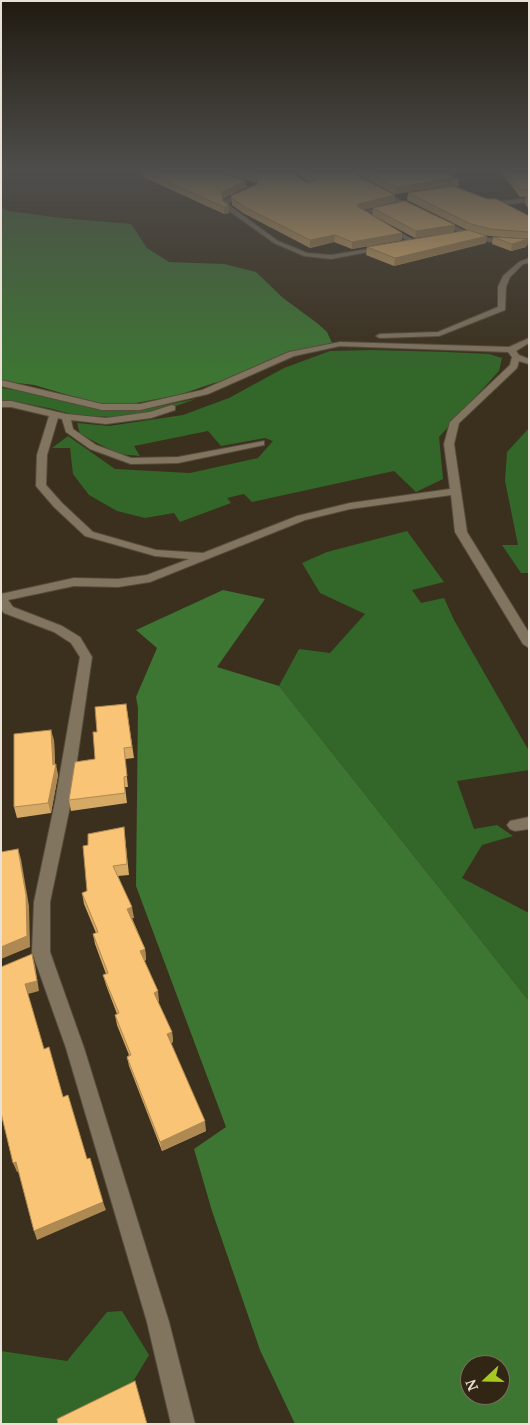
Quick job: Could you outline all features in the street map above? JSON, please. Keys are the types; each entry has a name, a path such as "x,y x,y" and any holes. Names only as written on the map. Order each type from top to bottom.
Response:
{"street":[{"path":"271,238 306,255 331,257 396,246"},
{"path":"409,238 415,242"},
{"path":"484,238 529,243"},
{"path":"406,244 423,240"},
{"path":"1,404 11,404 54,414 106,421 151,415 181,406 205,392 292,354 357,339 381,336 439,334 502,308 502,287 507,276 529,260"},
{"path":"529,340 514,354 514,366 455,422 448,444 461,532 529,644"},
{"path":"340,344 372,344 514,354 529,362"},
{"path":"1,383 102,407 140,407 205,392"},
{"path":"54,414 42,455 41,486 58,505 89,534 155,553 204,557"},
{"path":"66,416 69,430 93,447 131,461 178,460 262,443"},
{"path":"183,1424 158,1322 75,1048 33,955 65,793 86,657 76,640 58,629 8,610 1,598 74,582 118,583 150,578 301,518 350,506 455,491"}],"green space":[{"path":"1,238 141,238 147,248 169,262 224,264 256,272 283,298 327,332 332,343 289,353 233,379 214,383 179,395 136,403 99,404 34,385 1,381"},
{"path":"371,350 489,354 502,358 499,371 439,437 443,479 416,492 394,471 252,502 244,494 227,498 231,503 180,522 174,513 145,518 117,511 89,495 73,474 70,448 52,448 68,436 115,469 190,473 258,458 273,441 265,438 221,446 208,431 134,446 140,456 118,454 80,434 77,423 109,426 183,415 229,398 284,368 330,351"},
{"path":"1,388 31,392 109,411 144,409 196,399 164,410 132,415 110,417 74,415 13,401 1,401"},
{"path":"529,428 529,573 521,573 502,545 518,545 505,481 507,452"},
{"path":"407,531 444,582 412,590 421,603 444,598 454,620 529,751 529,770 457,781 474,829 497,825 513,836 482,845 462,878 529,913 529,1001 279,686 299,649 330,653 365,614 320,593 302,563 327,552"},
{"path":"223,590 265,599 217,667 279,686 529,1001 529,1424 295,1424 260,1350 212,1211 194,1149 226,1127 136,886 138,708 136,697 157,648 136,630"},
{"path":"122,1311 149,1355 131,1385 130,1424 1,1424 1,1351 67,1361 107,1312"}],"building":[{"path":"344,238 371,238 352,242"},
{"path":"418,238 477,238 395,258 367,247"},
{"path":"497,238 528,239 512,244"},
{"path":"126,704 132,747 124,748 127,776 124,777 125,793 69,800 75,762 95,759 93,732 97,732 95,707"},
{"path":"51,730 53,765 56,764 48,803 14,807 14,734"},
{"path":"124,827 127,864 113,866 132,907 127,909 145,949 140,951 158,991 154,993 172,1032 167,1034 205,1121 160,1142 127,1057 131,1055 115,1015 119,1013 103,975 108,973 93,934 98,932 82,893 87,891 83,846 88,845 88,834"},
{"path":"18,849 26,895 27,936 1,947 1,852"},
{"path":"32,954 37,981 25,984 44,1049 49,1047 63,1097 68,1095 87,1159 90,1158 103,1202 34,1231 16,1162 13,1163 1,1113 1,967"},
{"path":"135,1381 147,1424 58,1424 57,1419"}]}
